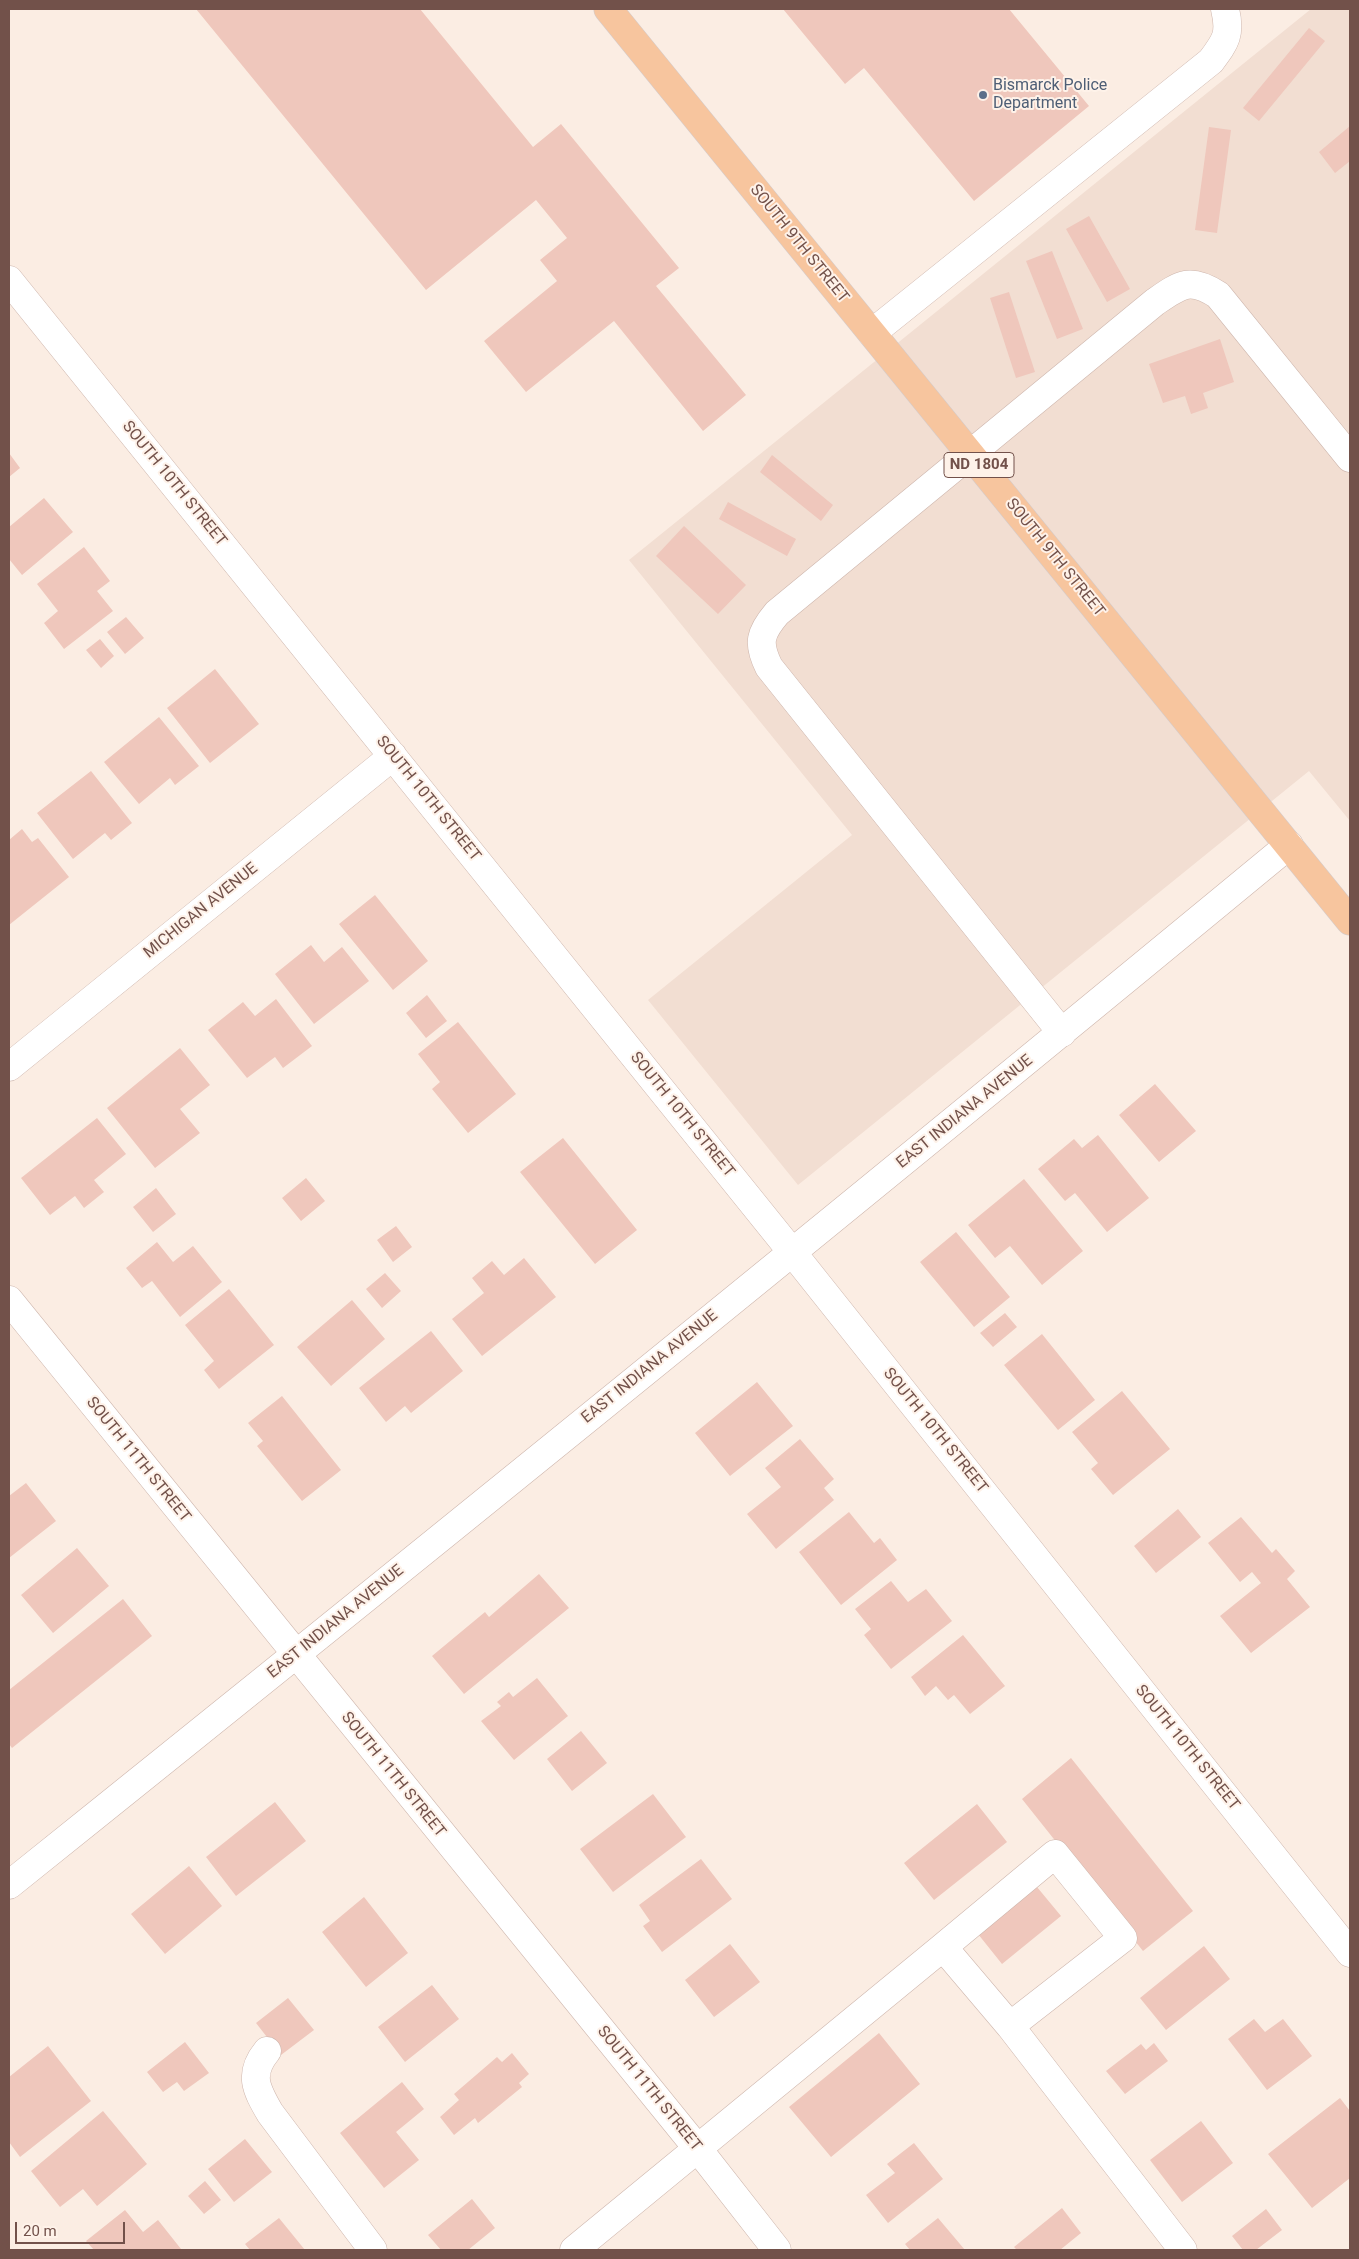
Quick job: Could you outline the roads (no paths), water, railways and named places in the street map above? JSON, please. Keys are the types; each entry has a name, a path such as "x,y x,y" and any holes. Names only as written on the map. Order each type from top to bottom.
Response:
{"main road":[{"name":"SOUTH 9TH STREET","path":"608,9 1350,920"}],"street":[{"path":"872,333 1211,61 1225,42 1228,24 1225,9"},
{"name":"SOUTH 10TH STREET","path":"9,280 792,1252 1350,1953"},
{"path":"1062,1033 769,667 762,652 761,638 767,625 776,613 1155,302 1187,283 1203,286 1218,295 1350,458"},
{"name":"MICHIGAN AVENUE","path":"9,1067 393,756"},
{"name":"EAST INDIANA AVENUE","path":"9,1884 296,1655 1062,1033 1289,846"},
{"name":"SOUTH 11TH STREET","path":"9,1300 777,2250"},
{"path":"574,2250 698,2150 1055,1854 1123,1938 1010,2026"},
{"path":"944,1947 1010,2026 1182,2250"},
{"path":"267,2051 258,2062 255,2077 258,2093 270,2113 373,2250"}],"place":[{"name":"Bismarck Police Department","path":"983,95"}]}
